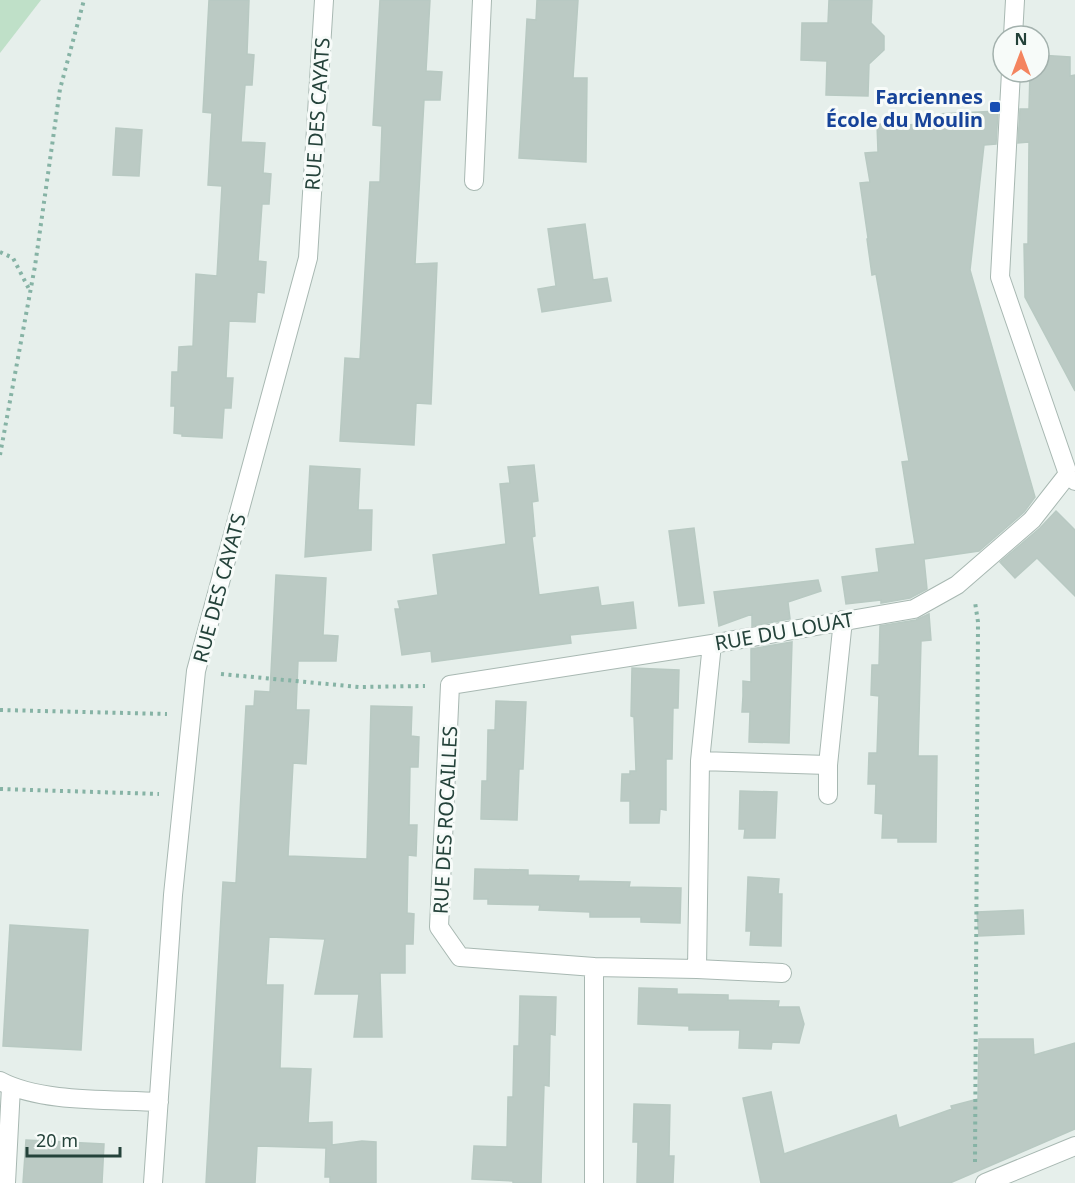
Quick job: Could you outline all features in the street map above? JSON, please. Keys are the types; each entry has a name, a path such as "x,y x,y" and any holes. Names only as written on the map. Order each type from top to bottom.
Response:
{"street":[{"name":"RUE DES CAYATS","path":"153,1183 173,895 196,671 308,258 324,0"},
{"path":"474,181 482,0"},
{"path":"1014,24 1015,0"},
{"name":"RUE DU LOUAT","path":"450,686 914,609 957,585 1032,520 1072,478 1000,277 1010,84"},
{"path":"828,795 828,765 843,621"},
{"path":"697,969 700,761 712,644"},
{"name":"RUE DES ROCAILLES","path":"450,686 439,927 460,957 594,967 782,973"},
{"path":"700,761 828,765"},
{"path":"594,967 594,1183"},
{"path":"6,1183 5,1084 51,1096 159,1102"},
{"path":"980,1177 1075,1146"}],"path":[{"path":"0,455 30,292 60,89 84,0"},
{"path":"0,252 13,258 30,292"},
{"path":"971,572 978,622 980,1177"},
{"path":"196,671 359,687 450,686"},
{"path":"0,710 192,715"},
{"path":"0,789 183,795"}],"green space":[{"path":"0,0 41,0 0,53"}],"building":[{"path":"209,0 249,0 247,54 254,55 252,85 245,85 241,142 265,143 263,173 271,174 269,204 262,204 258,261 266,262 264,293 257,292 255,322 229,321 226,378 233,378 231,408 224,408 222,438 182,436 182,434 174,433 175,406 171,406 172,372 178,372 179,347 193,346 196,274 217,276 222,186 208,185 212,113 203,112"},
{"path":"380,0 430,0 426,71 442,72 440,100 424,100 415,264 437,263 431,404 416,403 414,445 340,441 345,358 360,359 370,182 380,182 382,126 373,125"},
{"path":"537,0 578,0 573,78 587,78 586,162 519,158 527,19 536,20"},
{"path":"829,0 872,0 871,23 884,36 884,50 869,64 868,96 826,95 827,61 801,60 802,23 828,23"},
{"path":"1051,56 1070,57 1070,76 1075,75 1075,391 1025,297 1024,244 1028,244 1029,142 1018,143 1020,109 1029,109 1030,84 1051,84"},
{"path":"998,111 996,144 984,145 970,270 1035,497 1024,512 979,551 924,559 927,589 910,598 881,603 881,600 846,604 842,577 879,572 876,549 915,544 902,462 909,461 876,274 872,275 867,239 860,183 870,182 865,153 878,152 877,124 908,125 939,122 938,114"},
{"path":"116,128 142,130 139,176 113,175"},
{"path":"585,224 593,280 607,278 611,301 542,312 538,289 556,286 548,229"},
{"path":"534,465 538,501 532,502 535,536 532,537 539,595 598,587 601,606 633,602 636,628 570,635 571,643 432,662 431,651 402,655 395,609 400,609 398,601 438,595 433,555 506,544 500,484 510,483 508,467"},
{"path":"310,466 360,469 358,510 372,510 371,550 305,557"},
{"path":"1056,511 1075,530 1075,596 1037,558 1015,578 1000,562"},
{"path":"694,528 704,603 679,606 669,531"},
{"path":"276,575 326,578 323,635 338,636 336,661 298,661 296,710 309,710 306,764 293,763 288,856 367,859 371,706 412,707 411,736 419,737 418,767 410,767 409,825 417,825 416,856 408,855 407,913 414,914 413,944 405,944 405,973 380,973 382,1037 354,1037 359,994 315,994 325,939 269,937 266,985 283,985 280,1068 311,1069 308,1123 332,1122 332,1145 362,1141 376,1142 376,1183 330,1183 330,1177 325,1177 326,1148 257,1146 255,1183 206,1183 223,882 236,883 246,706 254,706 255,691 270,692"},
{"path":"818,580 821,591 788,602 790,619 752,626 752,614 719,626 714,592"},
{"path":"929,614 931,640 921,641 918,756 937,756 936,842 898,842 898,838 882,838 883,814 875,813 876,784 868,784 869,753 877,753 879,696 871,695 872,665 879,665 880,626 916,620"},
{"path":"792,642 789,743 749,742 750,712 742,712 743,681 751,682 751,649"},
{"path":"632,668 679,670 678,708 673,708 672,759 666,759 666,810 660,809 659,823 630,823 630,801 621,801 622,774 636,771 634,717 631,716"},
{"path":"496,701 526,702 523,769 519,769 517,820 481,819 482,781 487,781 488,730 495,730"},
{"path":"740,791 777,792 775,838 744,838 745,829 739,829"},
{"path":"475,869 528,870 528,875 579,876 578,881 630,882 629,887 681,888 680,923 641,922 641,917 590,917 590,912 539,910 540,905 488,904 488,899 474,899"},
{"path":"748,877 779,879 778,894 782,894 781,946 750,945 751,931 746,931"},
{"path":"1023,910 1024,934 979,936 977,912"},
{"path":"10,925 88,930 81,1050 3,1046"},
{"path":"639,988 677,989 677,994 728,995 728,1000 779,1001 778,1007 799,1007 804,1024 799,1043 772,1042 771,1049 739,1048 740,1030 689,1030 689,1026 638,1024"},
{"path":"520,996 556,997 555,1035 550,1034 549,1086 544,1085 541,1183 472,1179 474,1146 507,1147 508,1097 513,1097 514,1046 519,1046"},
{"path":"979,1039 1033,1039 1034,1055 1075,1043 1075,1129 950,1183 761,1183 743,1098 771,1092 784,1154 896,1115 899,1128 952,1109 951,1106 978,1099"},
{"path":"634,1104 670,1105 669,1156 674,1156 673,1183 637,1183 638,1142 633,1142"},
{"path":"26,1140 104,1144 102,1183 23,1183"}],"place":[{"name":"Farciennes École du Moulin","path":"995,107"}]}
